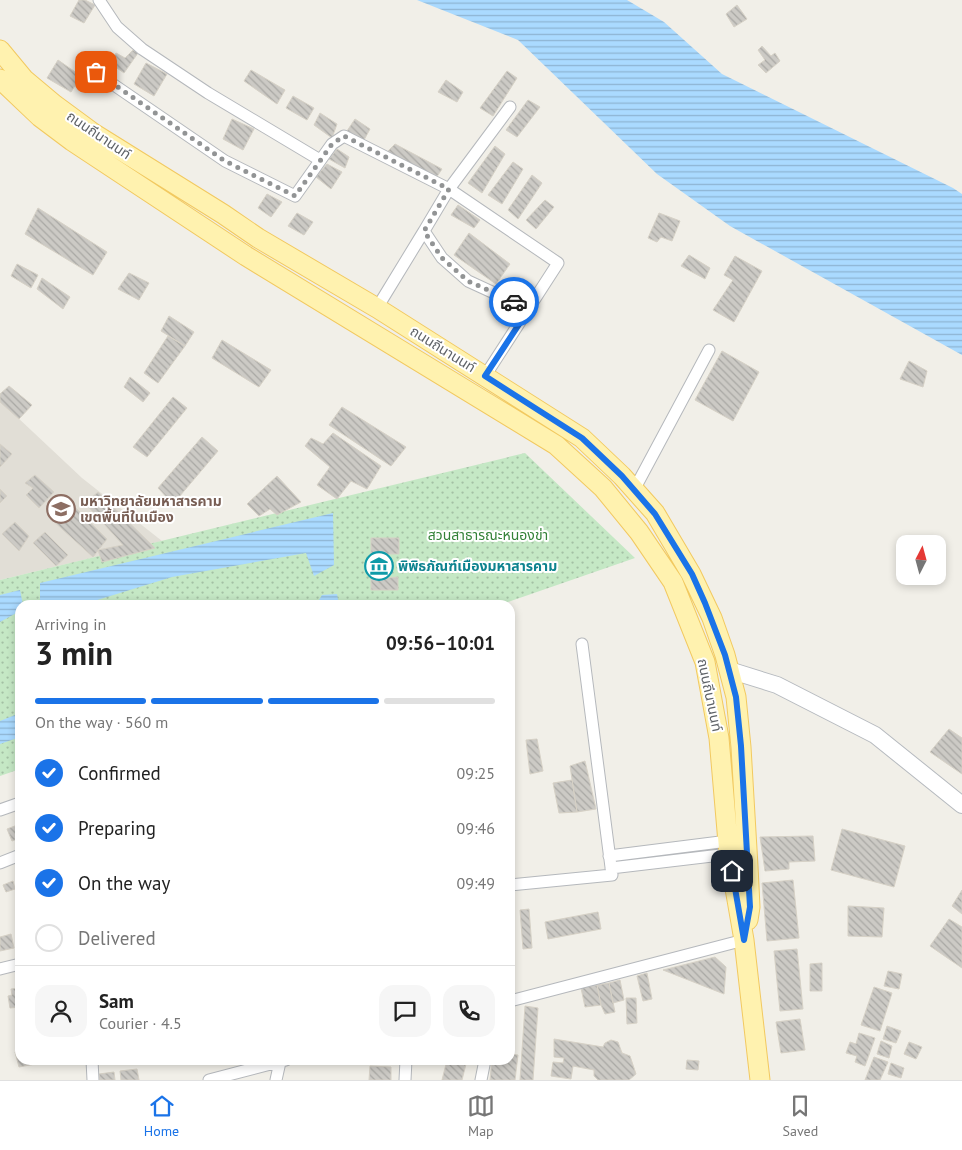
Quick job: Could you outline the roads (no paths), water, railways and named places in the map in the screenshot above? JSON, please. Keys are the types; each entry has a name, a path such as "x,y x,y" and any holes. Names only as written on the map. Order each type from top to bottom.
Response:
{"main road":[{"name":"ถนนถีนานนท์","path":"0,50 24,79 93,133 258,238 377,308 582,438 655,514 692,574 712,618 736,697 750,907 744,940"},
{"name":"ถนนถีนานนท์","path":"0,79 40,117 72,141 246,256 556,445 603,488 639,532 673,582 705,662 719,738 729,848 744,940 760,1080"},
{"path":"246,256 258,238"},
{"path":"726,820 745,819"}],"street":[{"path":"99,0 117,27 142,49 208,93 320,160"},
{"path":"96,72 225,161 295,196 332,144 344,136 449,189 558,263 485,376"},
{"path":"377,308 449,189 510,107"},
{"path":"424,231 442,258 468,281 529,309"},
{"path":"634,490 709,350"},
{"path":"515,885 612,875 582,644"},
{"path":"729,670 777,685 875,735 961,801"},
{"path":"0,810 15,805"},
{"path":"610,862 729,848"},
{"path":"0,862 15,857"},
{"path":"515,1001 744,940"},
{"path":"0,969 15,965"},
{"path":"92,1065 93,1080"},
{"path":"209,1080 267,1065"},
{"path":"276,1080 282,1065"},
{"path":"405,1080 406,1065"},
{"path":"481,1080 484,1065"}],"water":[{"path":"417,0 627,0 664,22 722,74 953,188 962,194 962,355 730,226 657,174 518,40"},
{"path":"333,513 334,565 314,576 306,553 172,577 97,600 40,600 40,583"},
{"path":"20,590 22,600 15,600 15,614 0,622 0,595"},
{"path":"337,594 338,600 319,600 322,595"},
{"path":"15,715 15,739 0,744 0,721"}],"place":[{"name":"มหาวิทยาลัยมหาสารคาม เขตพื้นที่ในเมือง","path":"61,509"},
{"name":"พิพิธภัณฑ์เมืองมหาสารคาม","path":"379,566"}],"park label":[{"name":"สวนสาธารณะหนองข่า","path":"488,535"}]}
